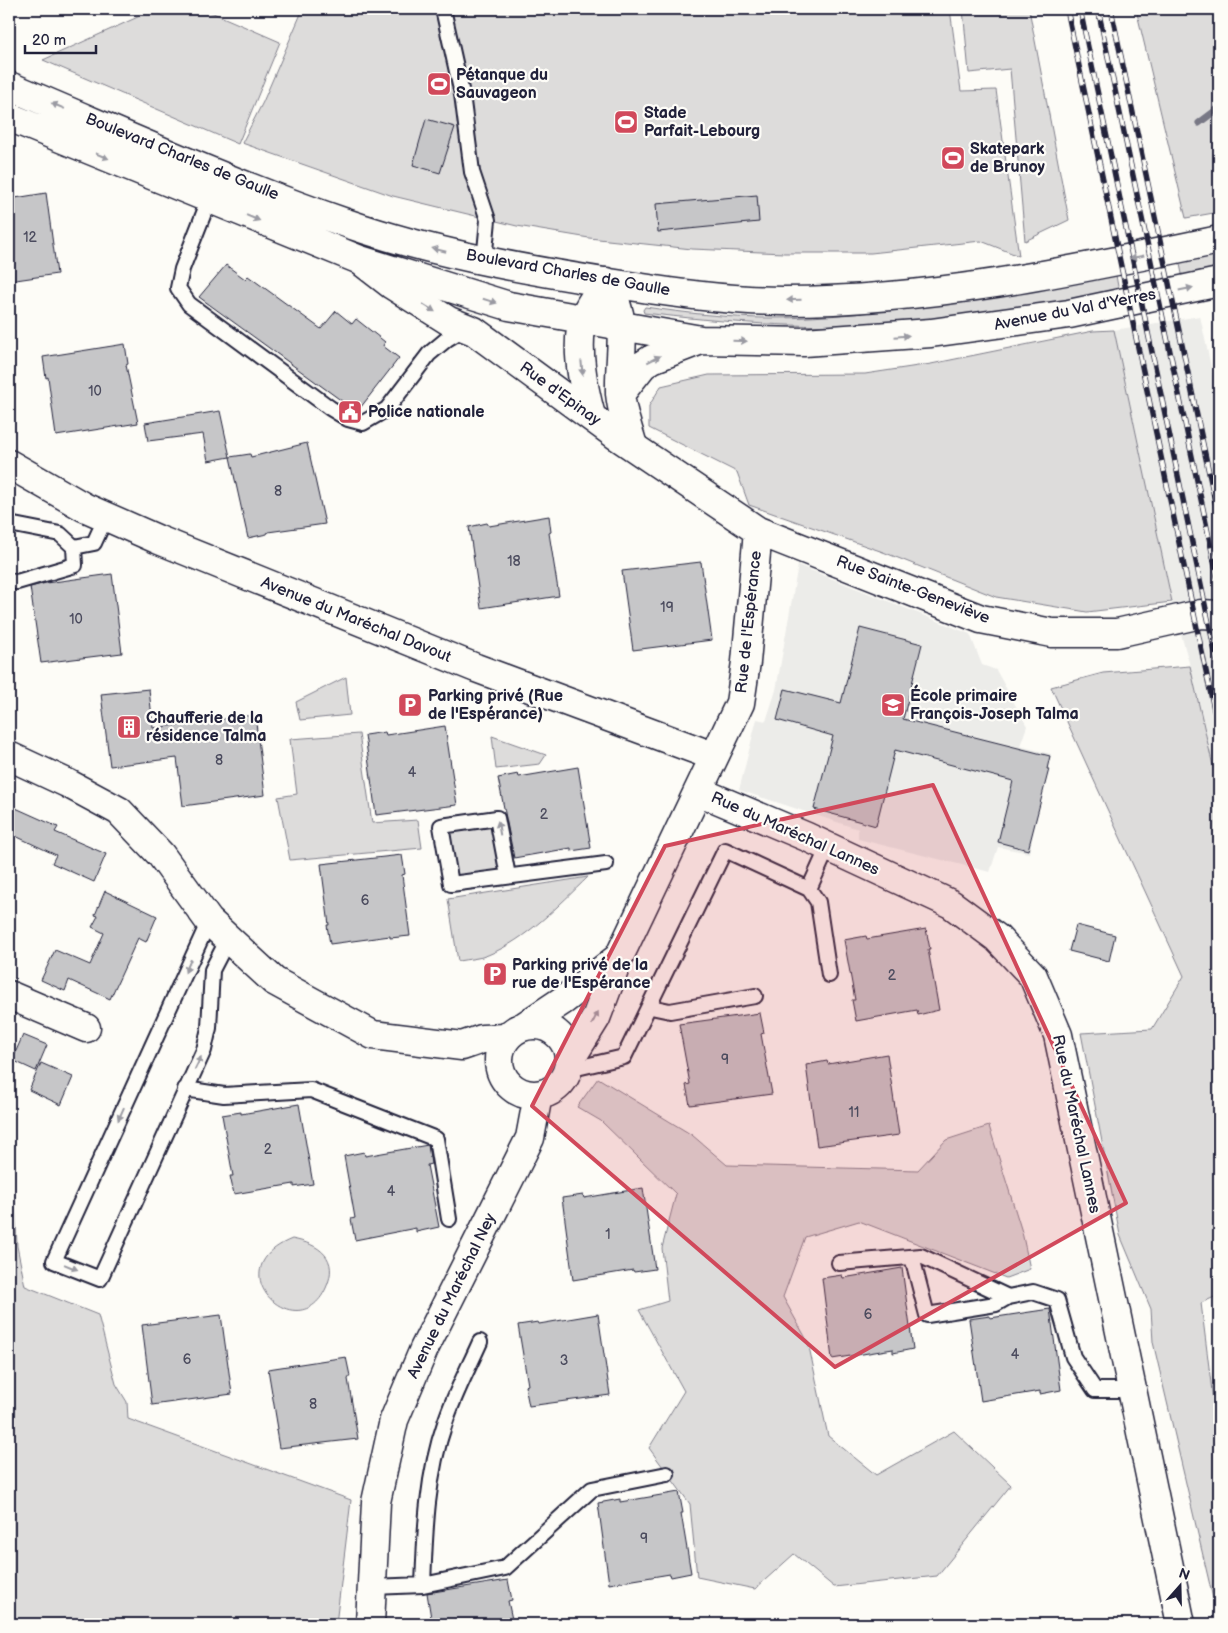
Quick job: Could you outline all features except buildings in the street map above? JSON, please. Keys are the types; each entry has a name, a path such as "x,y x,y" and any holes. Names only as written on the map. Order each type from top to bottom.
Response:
{"street":[{"name":"Boulevard Charles de Gaulle","path":"9,86 248,186 346,223 415,244 484,261 606,282 720,297 783,301 843,299 978,286 1048,275 1219,240"},
{"name":"Boulevard Charles de Gaulle","path":"9,117 360,260 509,306 701,340 804,342 931,333"},
{"name":"Rue d'Epinay","path":"360,260 392,285 449,321 467,327 633,446 758,531"},
{"path":"591,416 584,380 580,342 583,319 592,301 606,282 618,304 622,325 620,394 633,446"},
{"name":"Avenue du Val d'Yerres","path":"931,333 1069,314 1219,282"},
{"path":"620,394 643,365 652,359 701,340"},
{"name":"Avenue du Maréchal Davout","path":"9,464 84,507 167,544 476,668 713,756"},
{"name":"Rue Sainte-Geneviève","path":"758,531 981,619 1052,634 1117,633 1201,614 1219,615"},
{"name":"Rue de l'Espérance","path":"569,1065 596,1018 619,957 713,756 740,703 746,662 758,531"},
{"path":"9,756 68,783 119,811 161,854 208,921 274,981 373,1035 462,1046 501,1071"},
{"name":"Rue du Maréchal Lannes","path":"698,791 828,847 951,904 998,938 1033,976 1058,1035 1181,1624"},
{"name":"Rue de l'Espérance","path":"516,1031 565,999 619,957"},
{"path":"9,995 86,1028"},
{"path":"462,1046 516,1031 546,1027 556,1032 568,1049 569,1065 556,1087 538,1094 526,1094 515,1089 506,1081 501,1071 499,1059 516,1031"},
{"name":"Avenue du Maréchal Ney","path":"370,1624 376,1502 394,1420 424,1350 530,1138 538,1094"}],"lane":[{"path":"443,9 462,94 472,172 488,220 484,261"},
{"path":"209,200 182,269 178,288 190,304 330,408 348,419 363,424 387,409 429,354 467,327"},
{"path":"74,547 94,543 106,516"},
{"path":"9,524 60,534 74,547 75,566 17,582 9,581"},
{"path":"508,876 498,818 441,826 451,884 606,864"},
{"path":"808,889 828,847"},
{"path":"569,1065 624,1057 651,1007 725,850 808,889 818,902 829,975"},
{"path":"208,921 54,1260 100,1279 185,1088 204,1050 209,1028 212,970 228,939"},
{"path":"651,1007 670,1010 755,996"},
{"path":"185,1088 224,1095 311,1090 436,1139 449,1219"},
{"path":"839,1263 921,1256 1008,1297"},
{"path":"912,1257 927,1315 996,1304 1008,1297 1033,1292 1057,1300 1073,1357 1095,1390 1132,1390"},
{"path":"424,1584 425,1524 435,1464 445,1423 480,1342"},
{"path":"372,1587 424,1584 505,1568 592,1489 667,1474"}],"highlighted area":[{"path":"933,785 1126,1203 835,1367 532,1106 665,846"}],"shaded area":[{"path":"150,9 204,9 280,42 238,144 43,60 140,16"},
{"name":"Stade Parfait-Lebourg","path":"303,9 950,9 961,91 996,90 1019,256 981,241 871,253 784,253 692,249 589,238 517,226 393,196 242,143 263,102"},
{"path":"963,9 1029,9 1069,220 1025,241 1010,69 969,73"},
{"path":"1136,9 1219,9 1219,212 1186,218"},
{"path":"1219,251 1219,271 1183,279 1179,259"},
{"path":"1115,270 1119,292 999,311 909,322 820,326 791,325 732,322 644,313 643,310 645,307 707,315 754,318 857,314 986,295"},
{"path":"1200,316 1219,404 1219,792 1190,666 1172,602 1114,330"},
{"path":"1114,330 1172,602 1087,612 996,597 883,552 749,505 737,472 649,428 649,406 661,386 709,375 865,374 931,364 1093,331"},
{"name":"École primaire François-Joseph Talma","path":"798,565 970,634 982,665 996,670 1027,726 1020,746 1051,754 1029,853 998,847 990,872 858,839 858,829 739,790 757,719 766,721 776,690"},
{"path":"1190,666 1219,792 1219,1295 1201,1303 1219,1448 1219,1624 1153,1342 1151,1309 1120,1235 1081,1033 1152,1029 1184,976 1051,687 1103,673"},
{"path":"346,677 350,715 300,720 296,702"},
{"path":"359,734 372,823 418,820 422,848 290,860 278,797 297,794 290,739"},
{"path":"492,736 546,755 540,764 496,769"},
{"path":"494,823 503,873 454,879 446,829"},
{"path":"588,877 541,921 516,940 485,956 458,961 448,899"},
{"path":"598,1078 692,1135 727,1165 918,1170 946,1140 989,1126 1022,1232 1030,1269 1006,1278 859,1221 805,1237 783,1297 808,1342 828,1436 876,1475 954,1431 1011,1485 937,1576 834,1587 794,1554 755,1589 697,1577 690,1504 649,1448 684,1391 639,1310 668,1301 662,1248 676,1194 601,1121 577,1107"},
{"path":"9,1196 15,1198 17,1246 25,1286 98,1315 116,1384 127,1402 128,1419 351,1500 336,1624 9,1624"},
{"path":"292,1239 302,1241 318,1249 329,1261 330,1268 330,1277 326,1288 314,1305 298,1310 283,1307 270,1298 261,1284 261,1268 270,1253"}],"waterway":[{"path":"1199,123 1219,108"}],"railway":[{"path":"1067,9 1219,733"},
{"path":"1080,9 1219,671"},
{"path":"1098,9 1219,585"},
{"path":"1111,9 1219,520"}],"place":[{"name":"Pétanque du Sauvageon","path":"439,84"},
{"name":"Stade Parfait-Lebourg","path":"626,122"},
{"name":"Skatepark de Brunoy","path":"953,158"},
{"name":"Police nationale","path":"350,412"},
{"name":"Parking privé (Rue de l'Espérance)","path":"410,705"},
{"name":"École primaire François-Joseph Talma","path":"893,705"},
{"name":"Chaufferie de la résidence Talma","path":"129,727"},
{"name":"Parking privé de la rue de l'Espérance","path":"495,974"}]}
